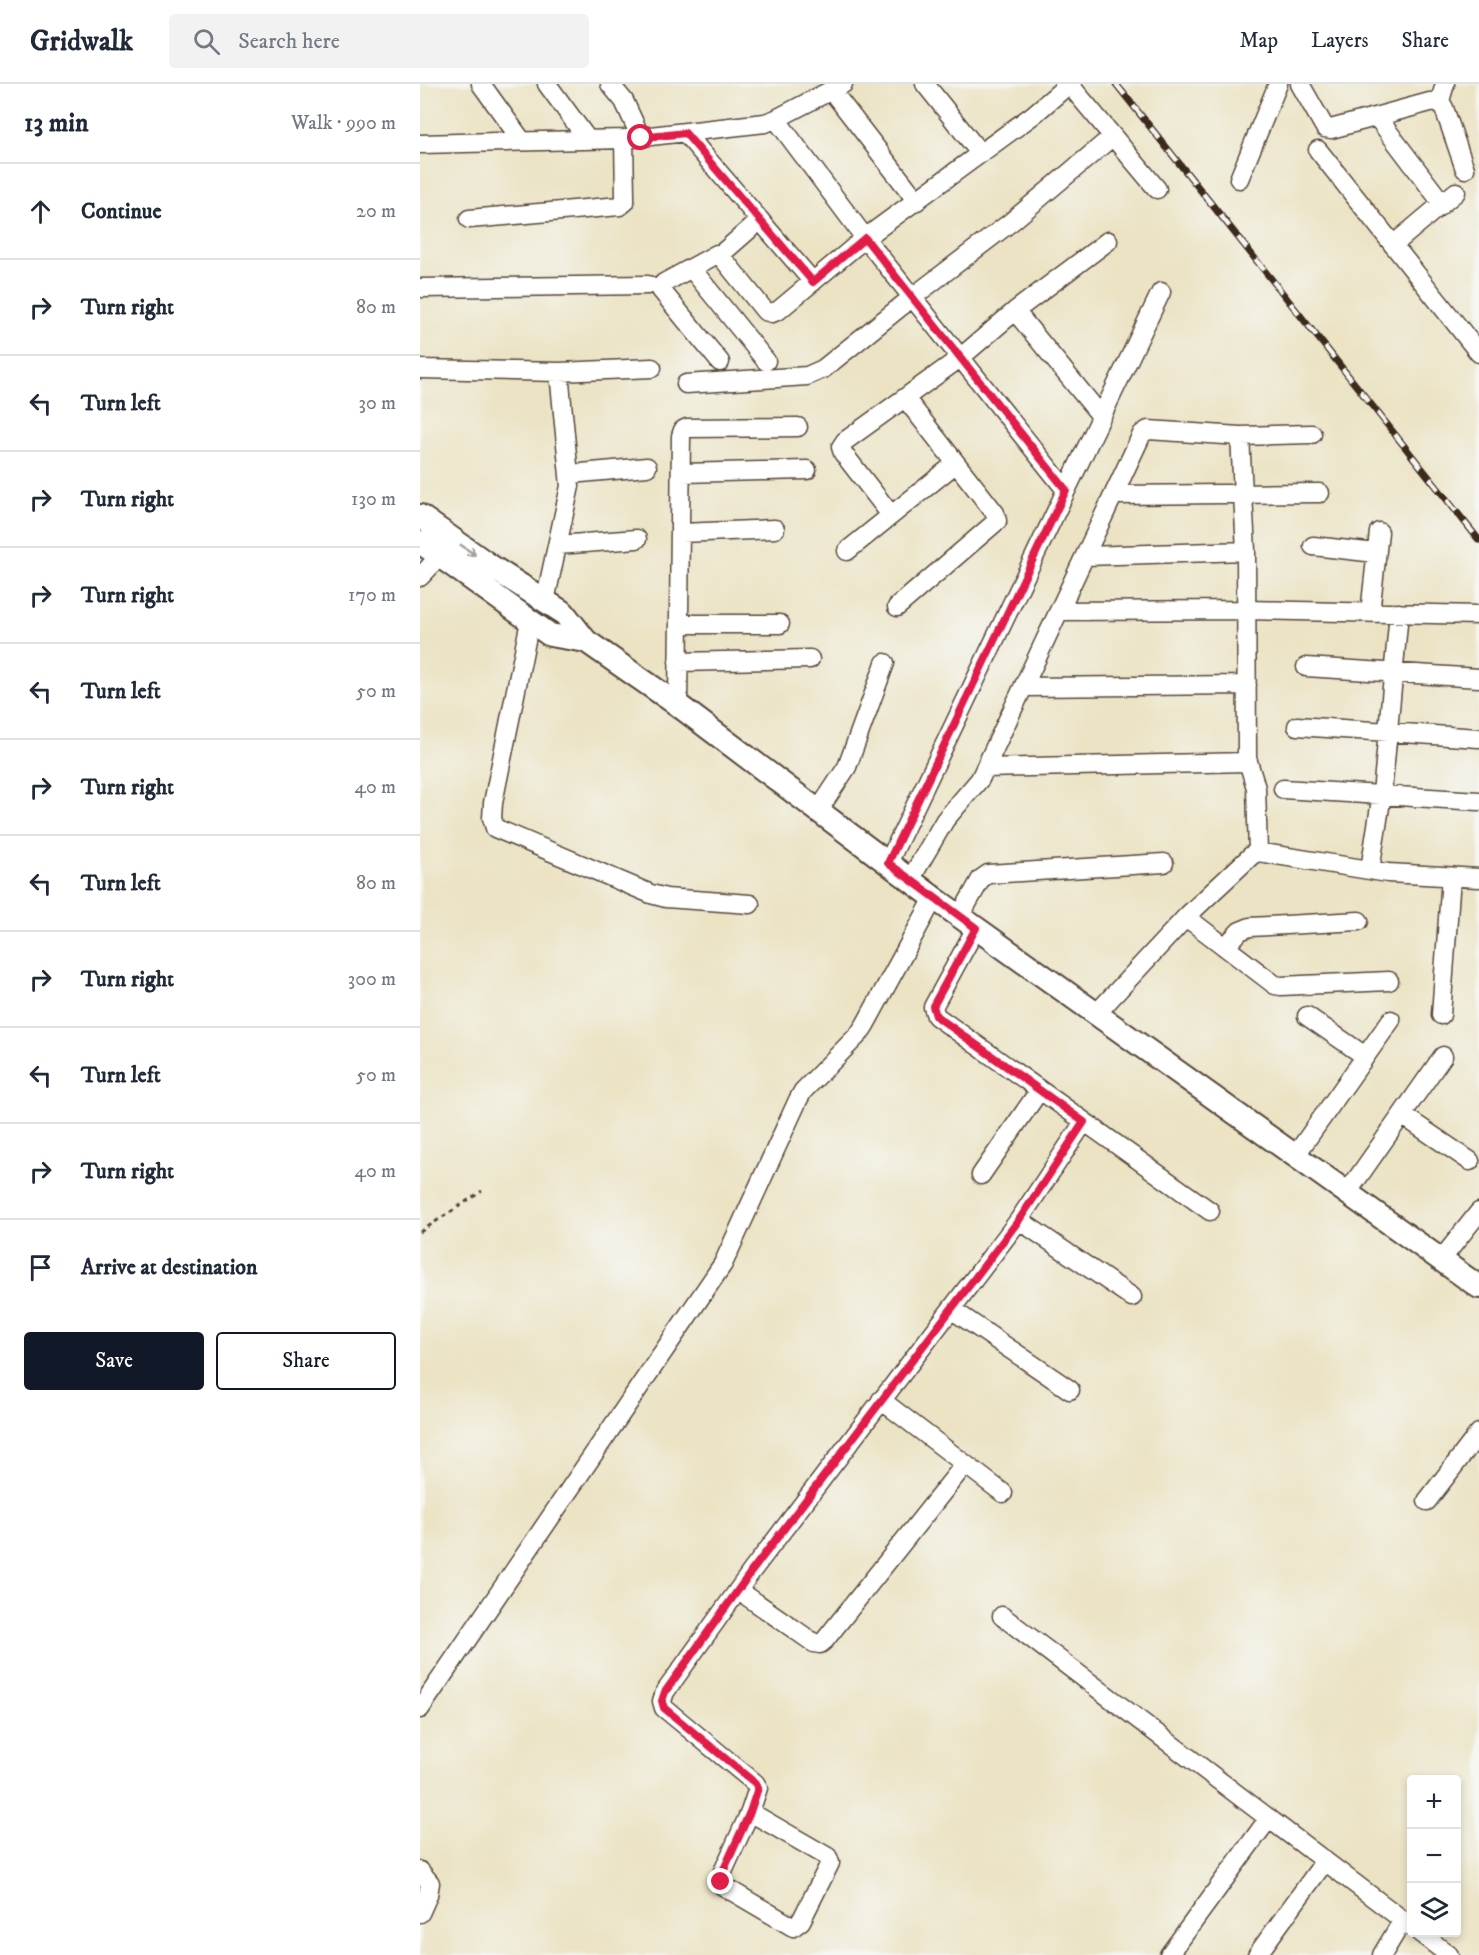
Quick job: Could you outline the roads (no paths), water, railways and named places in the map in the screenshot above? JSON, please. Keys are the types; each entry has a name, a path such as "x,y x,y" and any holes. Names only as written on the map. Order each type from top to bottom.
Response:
{"main road":[{"path":"420,516 564,613 586,641 678,705 934,898 1479,1287"},
{"path":"420,542 550,635 586,641"}],"street":[{"path":"481,84 522,141"},
{"path":"547,84 588,140"},
{"path":"469,219 621,206 625,202 633,138 624,101 610,84"},
{"path":"926,84 980,153"},
{"path":"720,255 765,311 772,313 779,310 865,238 1033,115 1069,84 1157,189"},
{"path":"1239,179 1278,84"},
{"path":"1300,84 1325,128 1331,129 1430,102 1442,93 1444,108 1465,169"},
{"path":"420,144 633,138 765,123 838,88 917,201"},
{"path":"1377,117 1449,198 1393,245"},
{"path":"776,119 865,238 914,296 1066,490"},
{"path":"685,133 813,282"},
{"path":"686,384 814,374 823,369 1011,222 1113,136"},
{"path":"1318,150 1479,353"},
{"path":"720,362 661,286 713,256 720,255 760,220"},
{"path":"891,515 843,453 841,447 845,441 960,357 1015,311 1108,241"},
{"path":"691,268 766,360"},
{"path":"420,288 648,285"},
{"path":"888,863 1161,292"},
{"path":"1015,311 1101,416"},
{"path":"420,369 559,372 652,368"},
{"path":"545,601 570,486 559,372"},
{"path":"897,607 997,520 995,513 904,398"},
{"path":"678,705 681,436 683,430 687,428 798,427"},
{"path":"910,880 945,820 977,784 1145,431 1240,436 1312,434"},
{"path":"1240,436 1246,551 1248,762 1256,788 1258,852"},
{"path":"847,551 955,464"},
{"path":"570,474 647,467"},
{"path":"682,473 807,470"},
{"path":"1114,495 1320,493"},
{"path":"681,533 775,529"},
{"path":"1370,613 1379,532"},
{"path":"558,544 637,539"},
{"path":"1313,546 1376,553"},
{"path":"1085,556 1246,551"},
{"path":"420,577 440,556"},
{"path":"1059,611 1247,610 1479,615"},
{"path":"1370,870 1382,795 1399,614"},
{"path":"530,621 493,803 492,818 495,828 651,894 750,904"},
{"path":"679,624 780,624"},
{"path":"678,662 810,659"},
{"path":"818,811 847,767 885,663"},
{"path":"1306,667 1479,678"},
{"path":"1023,687 1247,685"},
{"path":"1297,726 1479,738"},
{"path":"985,768 1248,762"},
{"path":"1283,789 1479,801"},
{"path":"1096,1014 1186,917 1258,852 1388,873 1479,878"},
{"path":"1164,863 988,874 981,879 968,922 933,1006 936,1016 1210,1211"},
{"path":"1441,1015 1451,877"},
{"path":"420,1709 723,1264 803,1091 859,1034 934,898"},
{"path":"1186,917 1275,985 1389,981"},
{"path":"1225,947 1240,932 1250,927 1359,921"},
{"path":"1307,1016 1365,1056"},
{"path":"1295,1156 1391,1020"},
{"path":"1347,1193 1443,1056"},
{"path":"981,1175 1039,1091"},
{"path":"1402,1115 1470,1161"},
{"path":"750,1812 828,1857 830,1863 801,1921 793,1927 732,1891 721,1882 721,1876 750,1812 758,1788 755,1783 664,1708 662,1701 665,1692 738,1590 1019,1220 1084,1122"},
{"path":"1441,1260 1472,1229 1479,1212"},
{"path":"1019,1220 1132,1297"},
{"path":"951,1309 1070,1390"},
{"path":"881,1400 1003,1493"},
{"path":"1427,1501 1479,1433"},
{"path":"738,1590 814,1643 820,1644 825,1641 964,1464"},
{"path":"1002,1616 1407,1923 1382,1955"},
{"path":"1169,1955 1269,1818"},
{"path":"1257,1955 1324,1861"},
{"path":"420,1871 430,1883 429,1895 420,1913"},
{"path":"1426,1937 1449,1955"}],"railway":[{"path":"1116,84 1479,540"}]}
